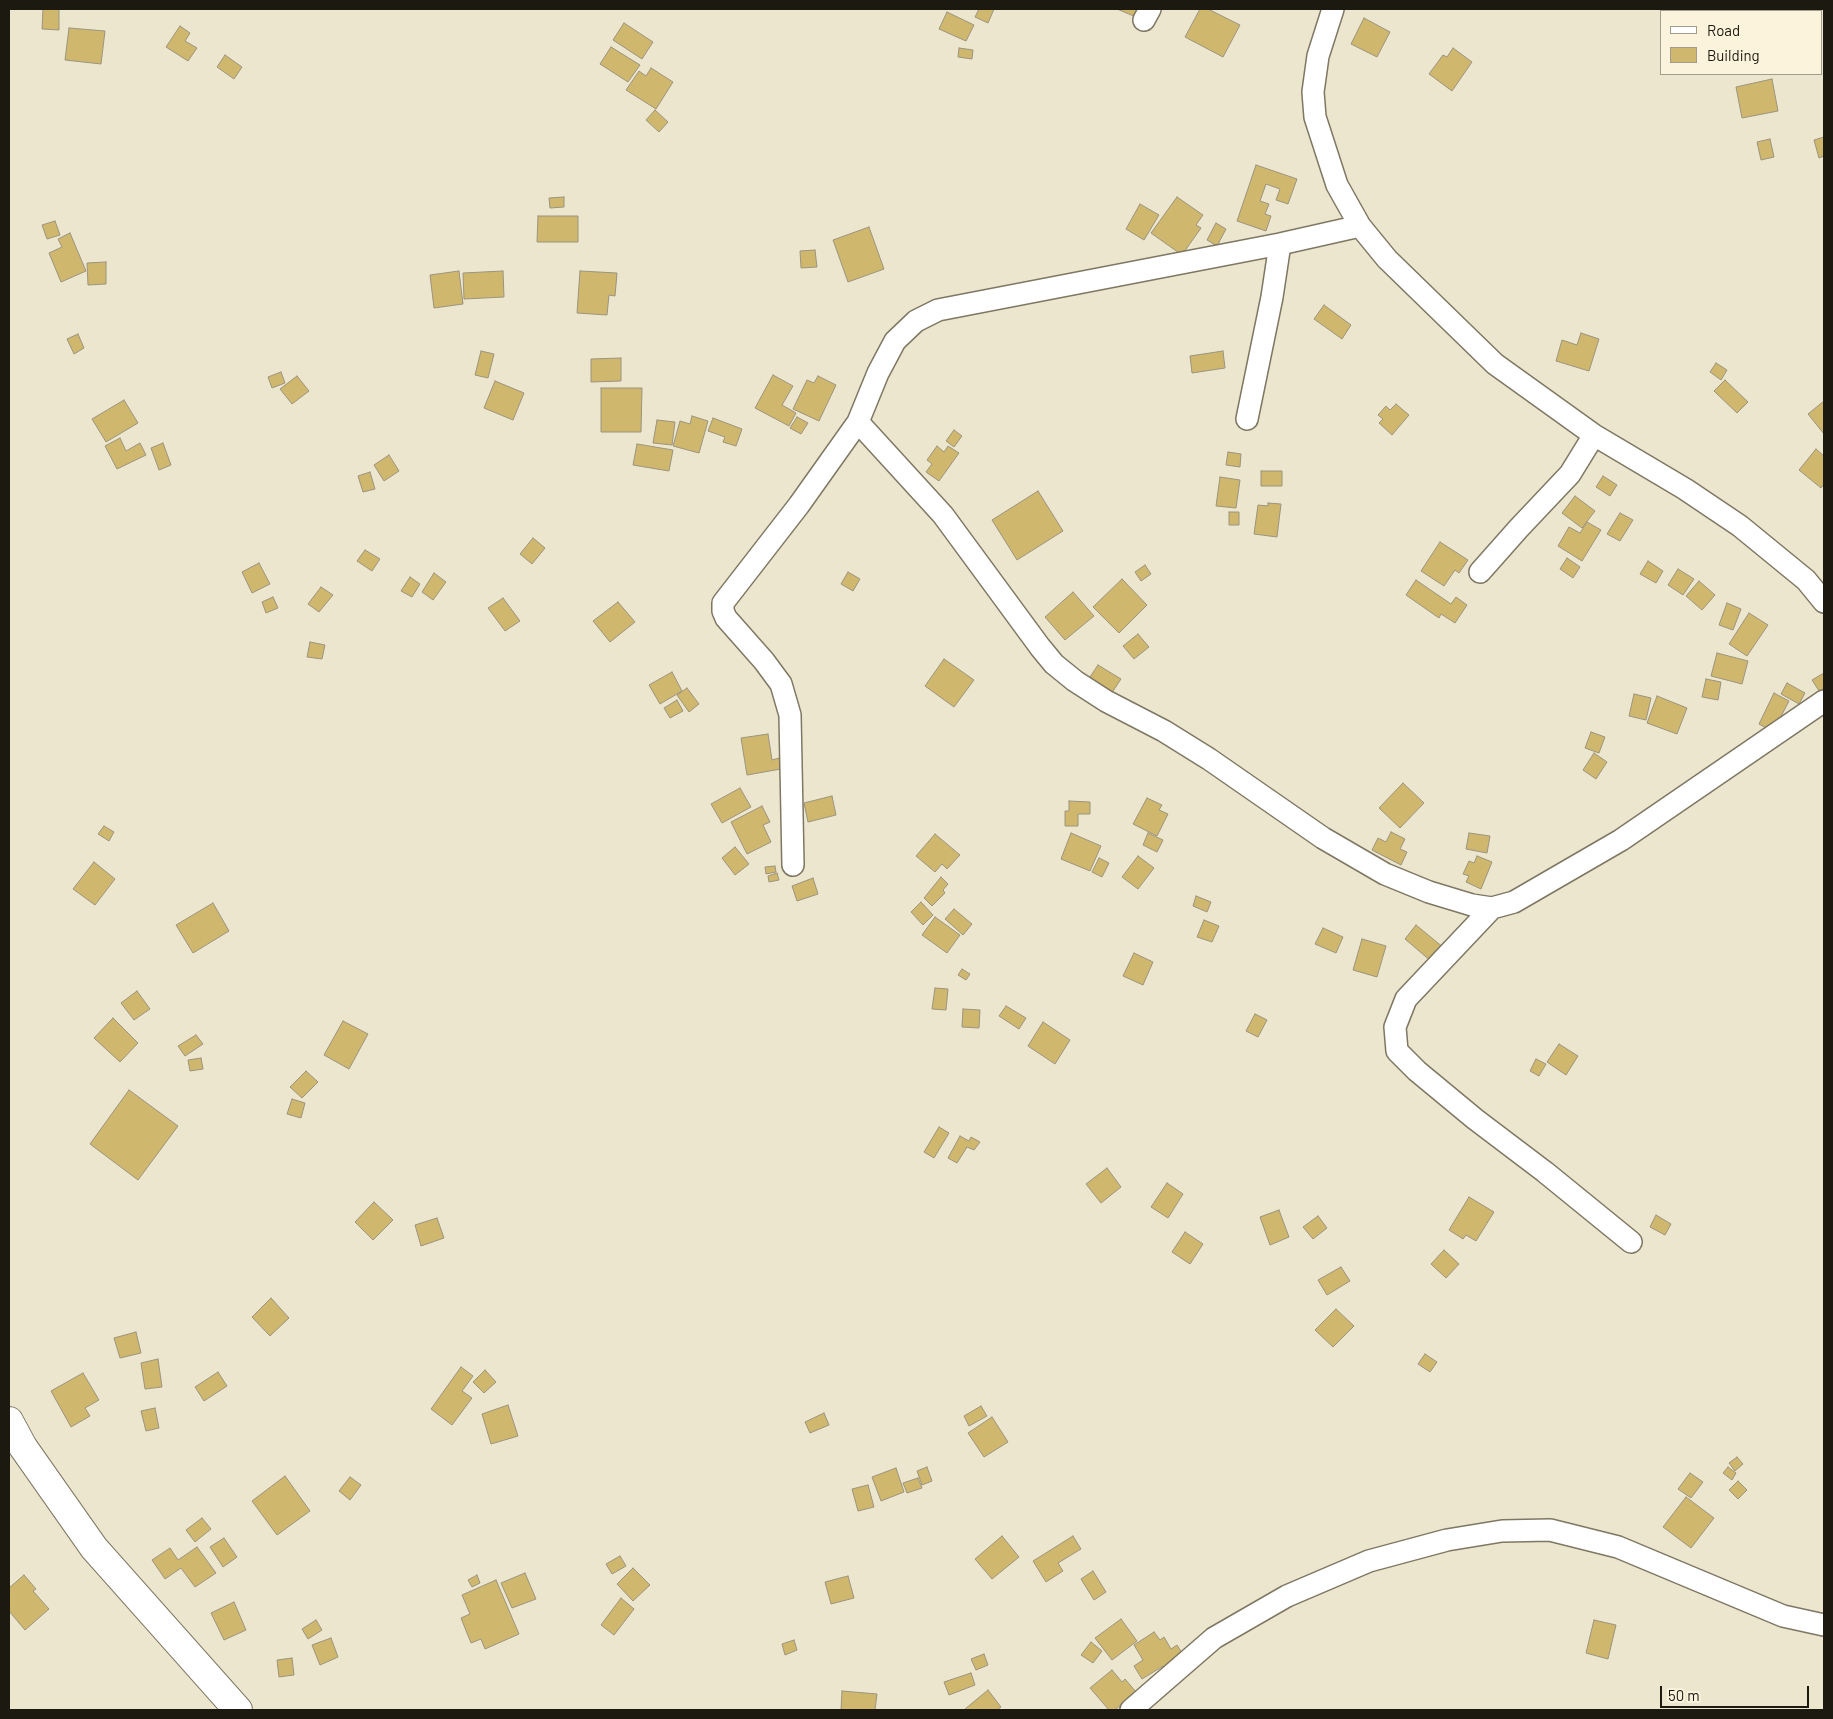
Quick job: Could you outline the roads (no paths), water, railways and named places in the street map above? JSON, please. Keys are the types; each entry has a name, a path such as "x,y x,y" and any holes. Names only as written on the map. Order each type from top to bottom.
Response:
{"street":[{"path":"1333,9 1317,65 1313,92 1315,117 1337,185 1360,226 1386,259 1495,364 1594,435 1685,489 1740,526 1806,580 1824,602"},
{"path":"793,865 790,715 781,684 764,661 726,618 723,611 723,603 799,505 858,422 878,373 895,341 916,321 938,310 1280,244 1360,226"},
{"path":"1247,420 1272,297 1280,244"},
{"path":"858,422 943,516 1054,664 1075,681 1106,701 1164,731 1209,759 1323,838 1385,874 1472,905 1492,908 1514,902 1621,840 1824,701"},
{"path":"1480,572 1570,474 1594,435"},
{"path":"1492,908 1406,999 1395,1027 1398,1052 1417,1071 1630,1242"},
{"path":"9,1421 23,1447 94,1548 238,1710"},
{"path":"1131,1710 1214,1638 1287,1596 1369,1561 1447,1540 1502,1531 1550,1530 1618,1546 1783,1616 1824,1625"}]}
